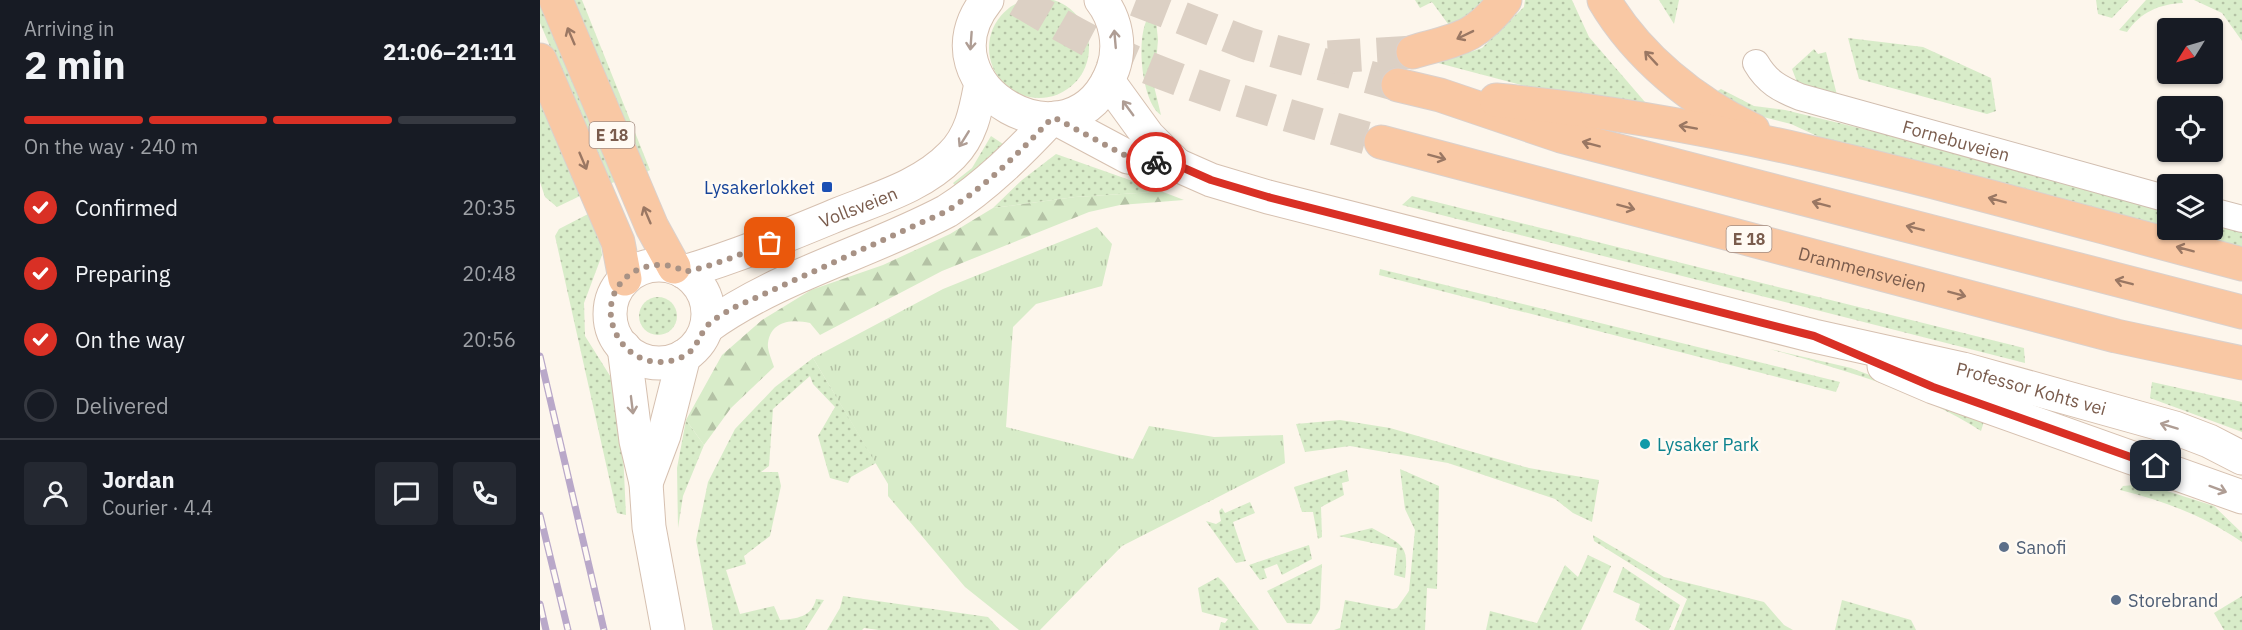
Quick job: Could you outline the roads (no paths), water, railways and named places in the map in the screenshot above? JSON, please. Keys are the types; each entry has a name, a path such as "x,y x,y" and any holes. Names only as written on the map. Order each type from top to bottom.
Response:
{"highway":[{"name":"E 18","path":"556,0 652,227 679,269"},
{"path":"1413,52 1464,38 1488,22 1506,0"},
{"path":"1604,0 1628,33 1658,65 1692,93 1723,116 1787,145"},
{"name":"E 18","path":"540,60 618,242 625,279"},
{"path":"1398,85 1440,95 1561,136 2242,312"},
{"path":"1440,95 1585,109 1787,145 2242,264"},
{"name":"Drammensveien","path":"1381,142 2116,336 2242,363"},
{"name":"E 18","path":"2116,336 2242,384"}],"main road":[{"path":"987,0 973,26 970,46 973,66 981,84 994,99 1011,111 1030,118 1053,118 1086,106 1108,81 1115,62 1117,41 1113,20 1101,0"},
{"name":"Professor Kohts vei","path":"1108,81 1148,136 1177,165"},
{"name":"Vollsveien","path":"679,269 770,243 917,182 954,153 966,136 975,117 981,84"},
{"path":"707,327 733,308 781,284 901,234 947,211 971,195 1053,118"},
{"name":"Professor Kohts vei","path":"1053,118 1128,157 1177,165 1211,180 1268,197 1814,336 1941,363 2052,392 2175,428 2242,458"},
{"path":"624,347 637,357 653,362 669,362 684,356 702,338 707,327 708,311 705,295 697,281 679,269 648,266 625,279 617,289 610,313 612,326 624,347 636,441 646,483 649,527 668,630"},
{"name":"Professor Kohts vei","path":"1814,336 1933,387 2242,497"},
{"path":"646,483 664,435 684,356"}],"street":[{"name":"Fornebuveien","path":"1756,63 1764,78 1779,89 1800,97 2157,196"},
{"path":"2223,214 2242,219"}],"tunnel":[{"path":"1018,0 1103,47 1162,73 1255,105 1381,142"},
{"path":"1136,0 1249,44 1398,85"},
{"path":"1328,57 1413,52"}],"railway":[{"path":"540,356 604,630"},
{"path":"540,515 568,630"},
{"path":"540,604 546,630"}],"place":[{"name":"Lysakerlokket","path":"827,187"},
{"name":"Lysaker Park","path":"1645,444"},
{"name":"Sanofi","path":"2004,547"},
{"name":"Storebrand","path":"2116,600"}]}
